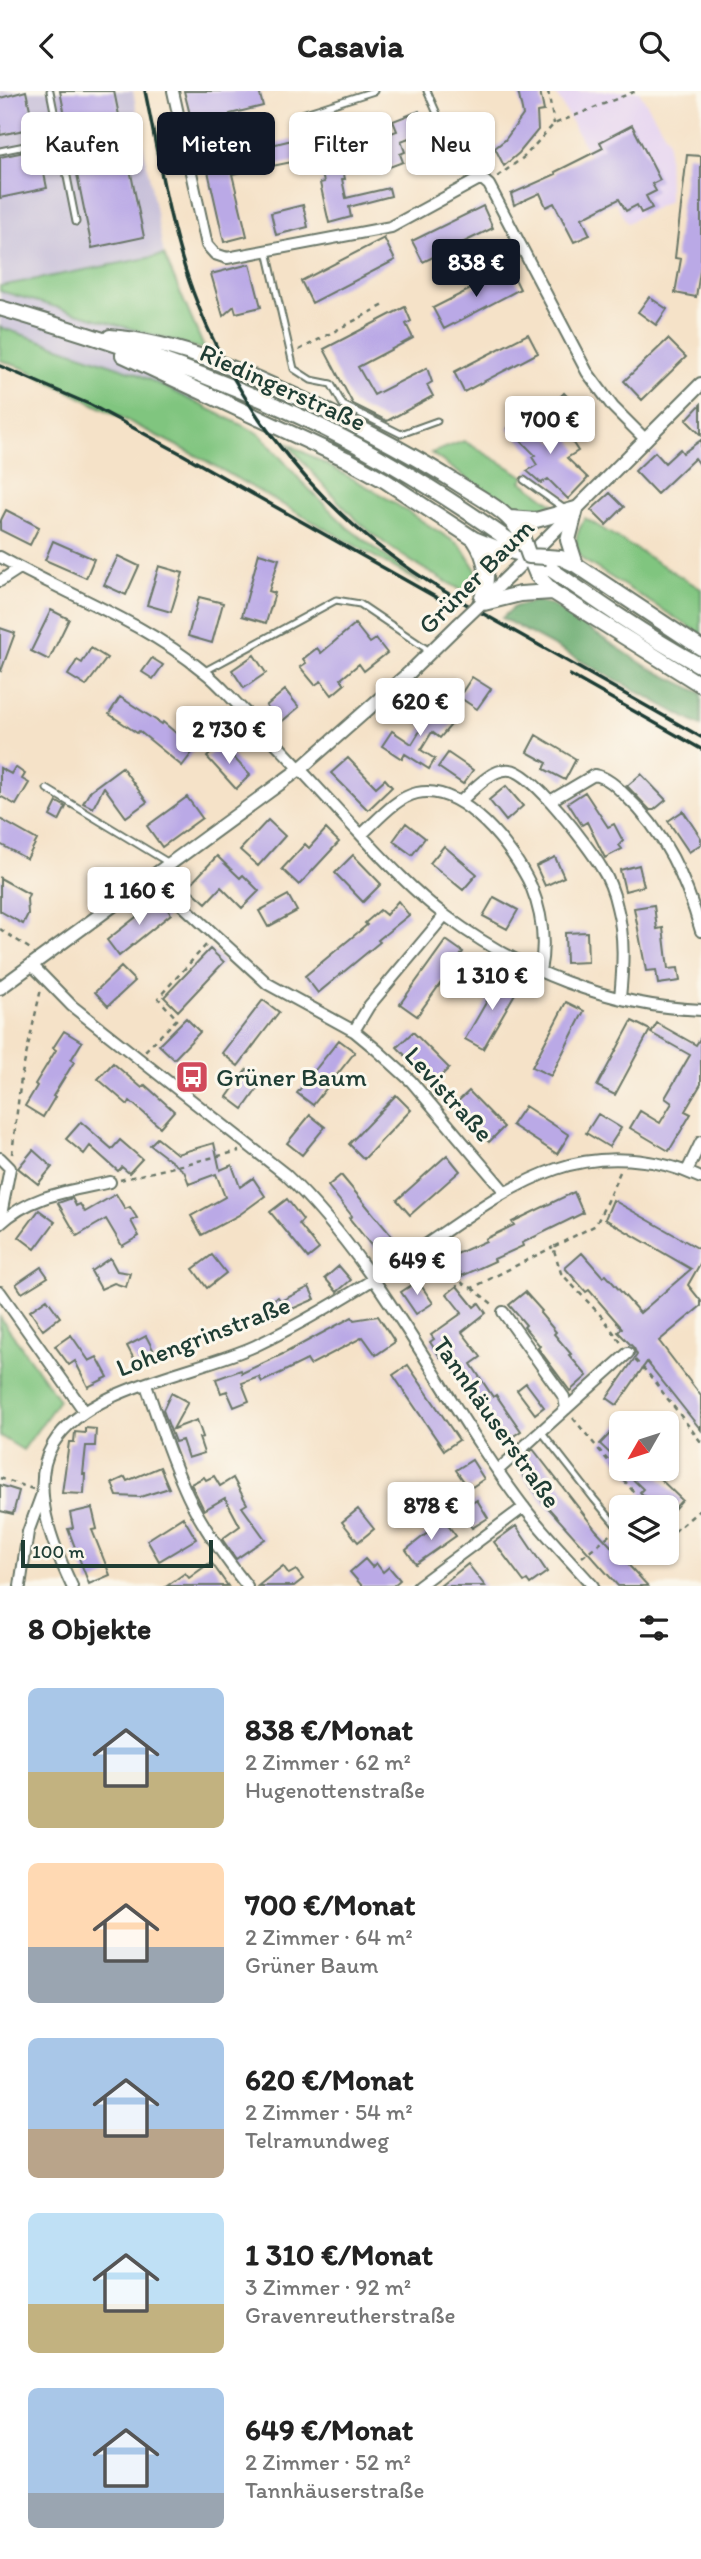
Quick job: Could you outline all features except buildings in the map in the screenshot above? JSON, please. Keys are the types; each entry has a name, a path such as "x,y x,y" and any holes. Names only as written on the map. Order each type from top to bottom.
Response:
{"main road":[{"name":"Riedingerstraße","path":"0,308 202,375 322,428 430,488 532,555 614,614 701,666"},
{"path":"88,336 131,339 160,345 220,365 275,387 400,449 510,518 532,555 537,575 553,592 701,685"},
{"path":"88,336 126,357 346,459 474,539 510,552 561,558 576,565 701,648"},
{"path":"510,518 536,520 573,510 568,540 576,565"},
{"path":"474,539 481,550 488,575 480,604 520,594 553,592"}],"street":[{"path":"173,91 208,245 215,254 227,258 391,226 481,178 489,185 587,372 613,407 646,440"},
{"name":"Grüner Baum","path":"0,988 301,768 431,652 532,555 573,510 701,384"},
{"path":"0,557 117,615 204,671 301,768 406,882 445,915 493,947 540,971 576,985 660,1006 701,1010"},
{"path":"0,581 20,568"},
{"path":"461,801 490,776 512,769 530,779 550,801 597,860 613,892 624,943 621,998"},
{"path":"550,801 588,776 599,775 616,786 646,816 680,870 701,930"},
{"path":"361,835 401,800 412,794 432,792 461,801 480,816 498,837 530,886 542,929 540,971"},
{"name":"Levistraße","path":"153,878 268,984 354,1031 411,1081 505,1192"},
{"path":"354,1031 369,1006 445,915"},
{"name":"Tannhäuserstraße","path":"37,963 43,979 72,1006 285,1174 312,1201 373,1280 524,1507 593,1586"},
{"path":"687,1171 701,1142"},
{"path":"0,1158 10,1168 0,1222"},
{"name":"Lohengrinstraße","path":"42,1494 44,1468 52,1445 67,1426 85,1412 114,1396 252,1347 312,1318 505,1192 558,1168 591,1160 626,1159 687,1171 701,1178"},
{"path":"0,1222 27,1203 50,1195 110,1182"},
{"path":"0,1292 85,1412"},
{"path":"503,1312 564,1397 566,1409"},
{"path":"498,1470 628,1353"},
{"path":"146,1385 168,1449 189,1498 247,1586"},
{"path":"20,1586 28,1532 42,1494"},
{"path":"42,1494 57,1555 72,1586"},
{"path":"418,1586 524,1507"}],"lane":[{"path":"50,91 54,112"},
{"path":"306,112 374,91"},
{"path":"427,91 450,143 481,178"},
{"path":"0,151 21,147"},
{"path":"67,175 76,222"},
{"path":"267,251 294,369 311,380 331,384 343,405 401,433 437,421"},
{"path":"524,480 573,510"},
{"path":"204,671 336,600 360,604 431,652"},
{"path":"47,789 172,864"},
{"path":"541,1431 609,1517"}],"path":[{"path":"548,91 554,124"},
{"path":"499,205 497,175 524,156 554,124 636,91"},
{"path":"290,354 386,304"},
{"path":"0,929 32,950 37,963"},
{"path":"137,1058 177,1019 158,997 215,935"},
{"path":"10,1168 21,1078 43,979"},
{"path":"110,1182 251,1147"},
{"path":"472,1288 596,1225 626,1159"},
{"path":"433,1240 463,1284 503,1312"},
{"path":"553,1247 561,1273 603,1318 701,1442"},
{"path":"566,1409 636,1495"},
{"path":"0,1478 23,1485"},
{"path":"679,1527 701,1509"},
{"path":"574,1564 609,1535"}],"shaded area":[{"path":"0,91 133,91 137,112 21,112 21,175 143,175 143,144 196,402 0,343"},
{"path":"639,91 668,139 669,201 627,223 555,92"}],"green space":[{"path":"164,255 205,350 0,291 0,286"},
{"path":"0,327 136,373 260,434 302,482 347,527 421,583 197,456 23,368 0,360"},
{"path":"464,441 525,477 521,481 553,504 533,513 512,511 431,453"},
{"path":"287,443 377,492 461,546 476,570 476,581 469,594 412,562 372,534 341,504"},
{"path":"585,518 701,589 701,634 582,559 576,539"},
{"path":"535,601 552,605 649,668 701,693 701,726 502,618 514,607"},
{"path":"0,1317 59,1400 23,1450 0,1436"}],"railway":[{"path":"145,91 171,218 193,292 227,367 249,403 299,470 327,501 358,529 422,577 701,737"},
{"path":"0,366 91,405 446,603"},
{"path":"570,675 701,749"}],"place":[{"name":"Grüner Baum","path":"192,1077"}]}
